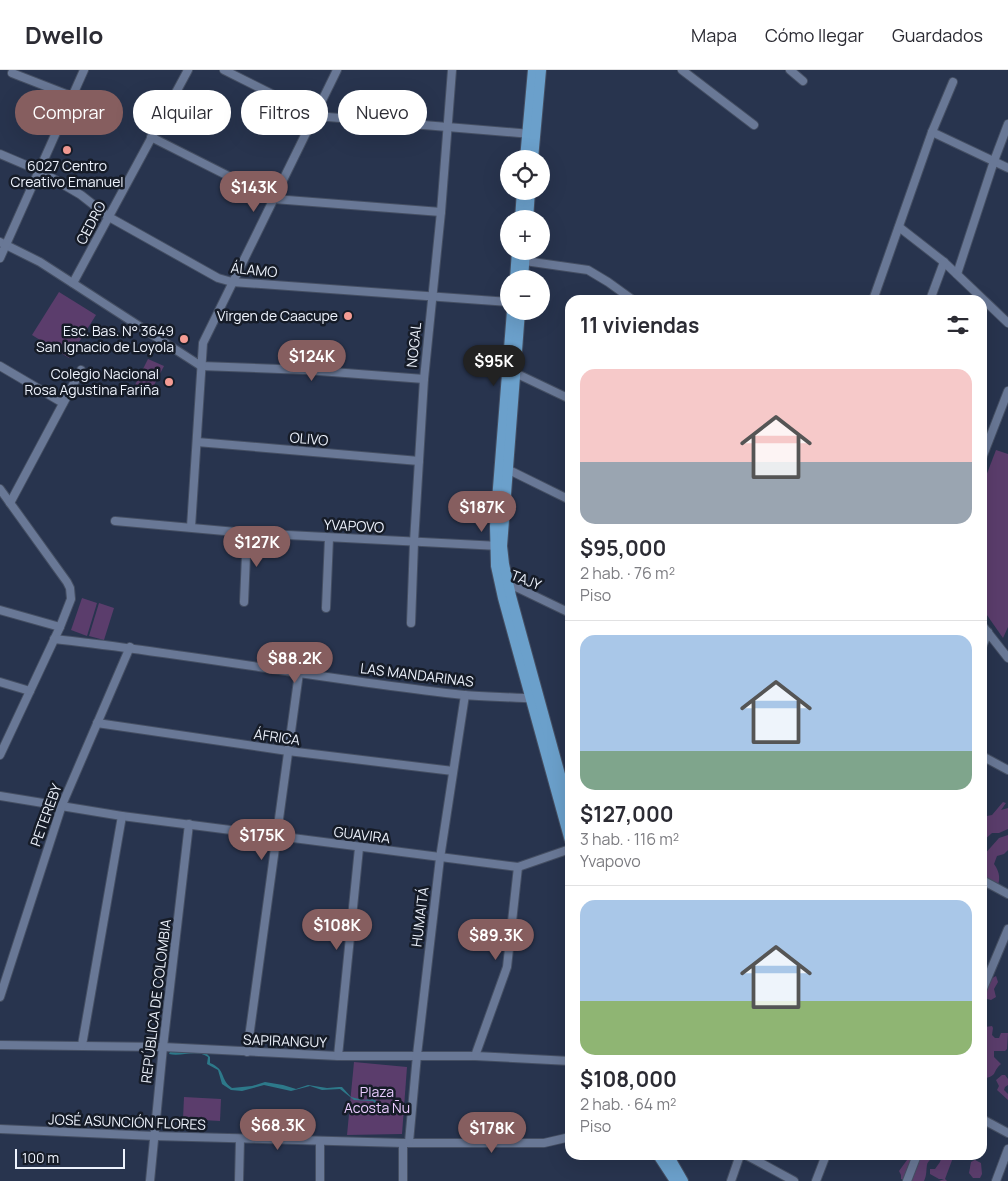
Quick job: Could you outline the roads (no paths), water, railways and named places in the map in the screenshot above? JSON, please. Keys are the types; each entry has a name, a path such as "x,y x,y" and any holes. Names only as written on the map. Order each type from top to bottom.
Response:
{"main road":[{"path":"532,150 533,70"},
{"path":"527,150 540,70"},
{"path":"512,320 511,372 498,546 504,584 565,821"},
{"path":"511,372 519,320"},
{"path":"535,699 565,795"},
{"path":"661,1160 674,1181"},
{"path":"671,1160 683,1181"}],"street":[{"path":"74,90 84,70"},
{"name":"CEDRO","path":"73,283 188,70"},
{"path":"224,70 264,90"},
{"path":"328,90 337,70"},
{"name":"NOGAL","path":"411,623 424,379 441,212 446,127 452,70"},
{"path":"682,70 754,125"},
{"path":"790,70 804,81"},
{"path":"12,73 56,90"},
{"path":"875,295 932,132 953,82"},
{"path":"328,117 531,134"},
{"path":"957,274 1008,124"},
{"path":"932,132 1008,168"},
{"path":"0,258 3,243 40,171 55,135"},
{"path":"190,527 203,342 306,135"},
{"path":"151,137 274,199 441,212"},
{"name":"ÁLAMO","path":"0,154 40,171 81,195 109,217 218,278 232,282 500,301"},
{"path":"899,227 944,262 979,295"},
{"path":"3,243 40,262 201,366 306,370 424,379"},
{"path":"543,260 588,270 626,295"},
{"path":"932,295 944,262"},
{"path":"987,303 1008,323"},
{"path":"0,366 64,403"},
{"path":"10,503 81,370"},
{"path":"511,372 565,397"},
{"path":"987,447 1005,406 1008,391"},
{"name":"OLIVO","path":"197,442 419,461"},
{"path":"504,467 565,498"},
{"path":"0,489 70,588 71,599 60,627 0,756"},
{"name":"YVAPOVO","path":"114,521 329,538 498,546"},
{"path":"244,602 248,532"},
{"path":"326,608 329,538"},
{"name":"TAJY","path":"504,584 565,611"},
{"path":"0,610 60,627"},
{"path":"988,632 1008,658"},
{"name":"LAS MANDARINAS","path":"54,638 130,647 299,673 465,695 535,699"},
{"name":"PETEREBY","path":"0,997 62,805 130,647"},
{"path":"246,1052 299,673"},
{"path":"0,682 30,691"},
{"name":"HUMAITÁ","path":"403,1181 440,858 465,695"},
{"name":"ÁFRICA","path":"98,723 288,751 453,771"},
{"path":"987,759 1008,770"},
{"name":"GUAVIRA","path":"0,796 122,816 518,867 565,850"},
{"path":"82,1045 122,816"},
{"name":"REPÚBLICA DE COLOMBIA","path":"150,1181 163,1047 189,824"},
{"path":"338,1056 359,848"},
{"path":"475,1056 507,967 518,867"},
{"path":"987,883 1008,894"},
{"path":"987,980 1008,929"},
{"name":"SAPIRANGUY","path":"0,1045 163,1047 338,1056 475,1056 565,1061"},
{"path":"987,1122 1008,1133"},
{"name":"JOSÉ ASUNCIÓN FLORES","path":"0,1129 320,1141 544,1143 565,1138"},
{"path":"239,1181 240,1139"},
{"path":"320,1141 320,1181"},
{"path":"996,1181 1008,1149"},
{"path":"731,1181 738,1160"},
{"path":"755,1160 794,1181"},
{"path":"816,1181 824,1160"},
{"path":"907,1181 915,1160"}],"place":[{"name":"6027 Centro Creativo Emanuel","path":"67,150"},
{"name":"Virgen de Caacupe","path":"348,316"},
{"name":"Esc. Bas. N° 3649 San Ignacio de Loyola","path":"184,339"},
{"name":"Colegio Nacional Rosa Agustina Fariña","path":"169,382"}],"park label":[{"name":"Plaza Acosta Ñu","path":"377,1100"}]}
